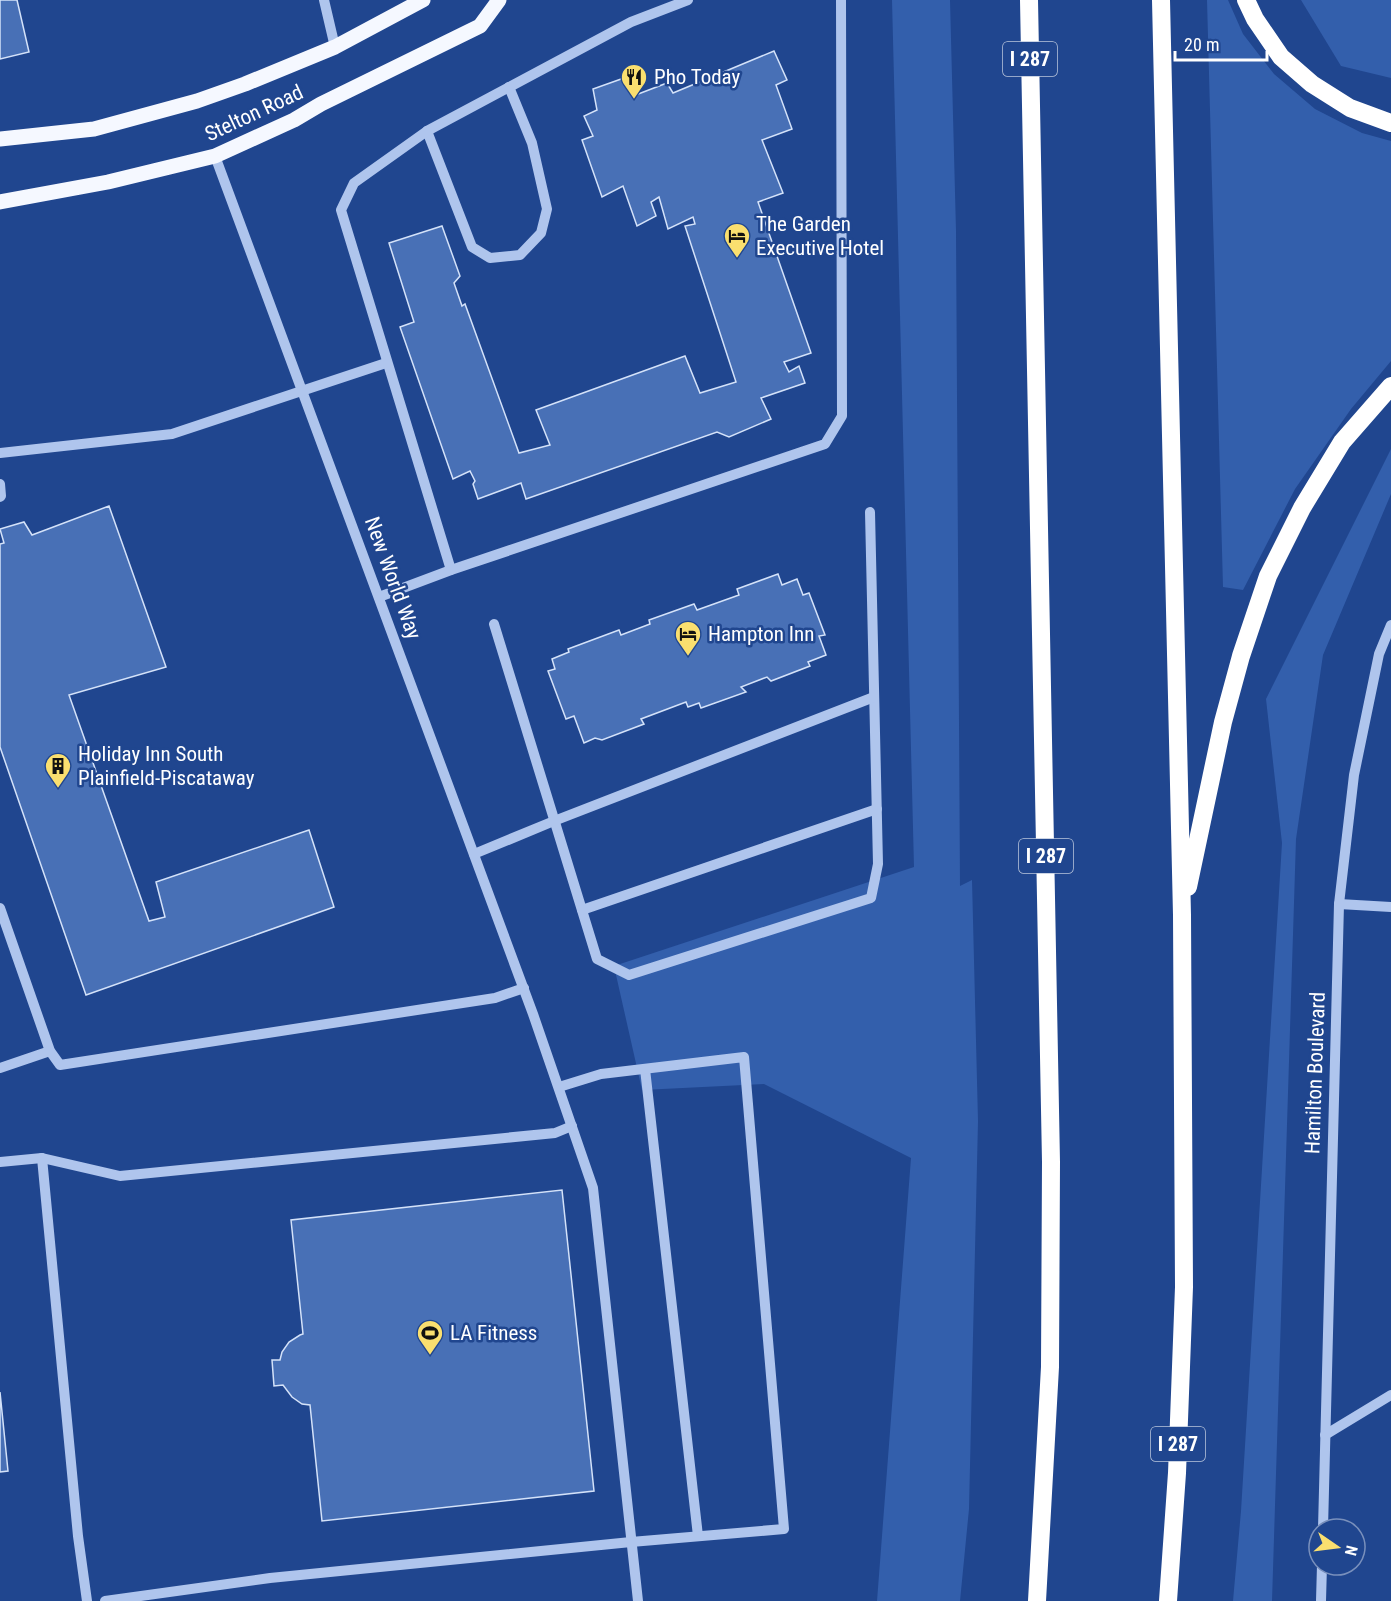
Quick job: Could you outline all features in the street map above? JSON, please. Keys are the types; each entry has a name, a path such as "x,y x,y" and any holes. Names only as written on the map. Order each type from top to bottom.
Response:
{"highway":[{"name":"I 287","path":"1161,0 1182,915 1184,1287 1177,1473 1168,1601"},
{"path":"1246,0 1255,20 1281,57 1312,84 1350,108 1391,123"},
{"name":"I 287","path":"1027,3 1052,1162 1050,1367 1037,1601"},
{"path":"1182,915 1223,722 1240,656 1268,576 1302,508 1342,442 1391,386"}],"main road":[{"name":"Stelton Road","path":"0,139 94,129 197,101 335,47 423,0"},
{"name":"Stelton Road","path":"0,202 108,182 215,156 294,120 321,104 480,26 499,0"}],"street":[{"path":"324,0 335,47"},
{"path":"451,570 341,210 354,183 427,131 631,22 688,0"},
{"path":"379,597 451,570 825,444 842,416 841,0"},
{"path":"427,131 472,247 490,258 520,255 541,233 547,209 532,143 509,87"},
{"name":"New World Way","path":"215,156 524,988 593,1188 638,1601"},
{"path":"0,453 172,434 387,363"},
{"path":"0,484 0,497"},
{"path":"494,624 597,959 629,975 871,898 878,864 870,512"},
{"name":"Hamilton Boulevard","path":"1323,1517 1339,904 1354,775 1379,654 1391,625"},
{"path":"474,854 554,820 874,697"},
{"path":"582,910 877,809"},
{"path":"1339,904 1391,907"},
{"path":"0,908 50,1051 60,1065 495,998 524,988"},
{"path":"0,1068 50,1051"},
{"path":"105,1601 270,1578 784,1529 744,1057 601,1074 559,1086"},
{"path":"645,1069 698,1536"},
{"path":"0,1162 42,1158 120,1176 555,1132 572,1126"},
{"path":"42,1158 78,1536 87,1601"},
{"path":"1325,1435 1391,1395"},
{"path":"1321,1601 1322,1577"}],"shaded area":[{"path":"892,0 950,0 956,231 960,886 972,880 978,1121 969,1509 960,1601 877,1601 911,1158 764,1084 642,1090 614,966 914,867"},
{"path":"1207,0 1228,0 1243,34 1274,74 1315,109 1362,133 1391,141 1391,361 1351,409 1295,489 1243,590 1223,587"},
{"path":"1301,0 1391,0 1391,78 1341,66"},
{"path":"1391,449 1391,494 1323,655 1296,839 1272,1601 1233,1601 1241,1511 1282,843 1266,699"}],"building":[{"path":"0,0 17,0 29,52 0,59"},
{"name":"The Garden Executive Hotel","path":"774,51 787,80 776,85 792,129 762,140 783,193 758,202 811,353 784,362 789,372 799,366 805,383 761,398 771,419 729,437 717,432 526,499 521,483 478,499 473,484 475,481 470,471 453,479 400,327 414,322 389,243 442,226 460,276 454,283 462,306 465,304 519,453 550,445 536,410 685,356 700,393 736,382 685,226 695,224 693,217 668,229 659,197 651,202 656,216 637,226 623,186 602,197 582,140 593,136 584,116 597,110 593,89 624,78 633,96 667,83 673,93"},
{"name":"Holiday Inn South Plainfield-Piscataway","path":"109,506 166,667 69,695 149,921 165,917 156,882 309,830 334,907 86,995 0,747 0,544 4,543 0,529 24,522 32,535"},
{"name":"Hampton Inn","path":"778,574 782,585 797,579 803,595 809,593 825,635 819,636 826,655 808,662 810,666 771,681 767,677 741,687 746,692 701,708 699,703 688,707 686,702 641,719 644,724 602,740 595,738 584,743 574,716 566,719 548,671 555,669 552,659 569,652 568,649 619,630 621,635 650,624 649,620 694,604 697,610 739,595 737,589"},
{"name":"LA Fitness","path":"562,1190 594,1491 322,1521 310,1405 302,1404 292,1397 283,1385 274,1386 272,1360 280,1360 289,1342 303,1334 291,1220"},
{"path":"0,1392 8,1471 0,1472"}],"place":[{"name":"Pho Today","path":"634,100"},
{"name":"The Garden Executive Hotel","path":"737,259"},
{"name":"Hampton Inn","path":"688,657"},
{"name":"Holiday Inn South Plainfield-Piscataway","path":"58,789"},
{"name":"LA Fitness","path":"430,1356"}]}
